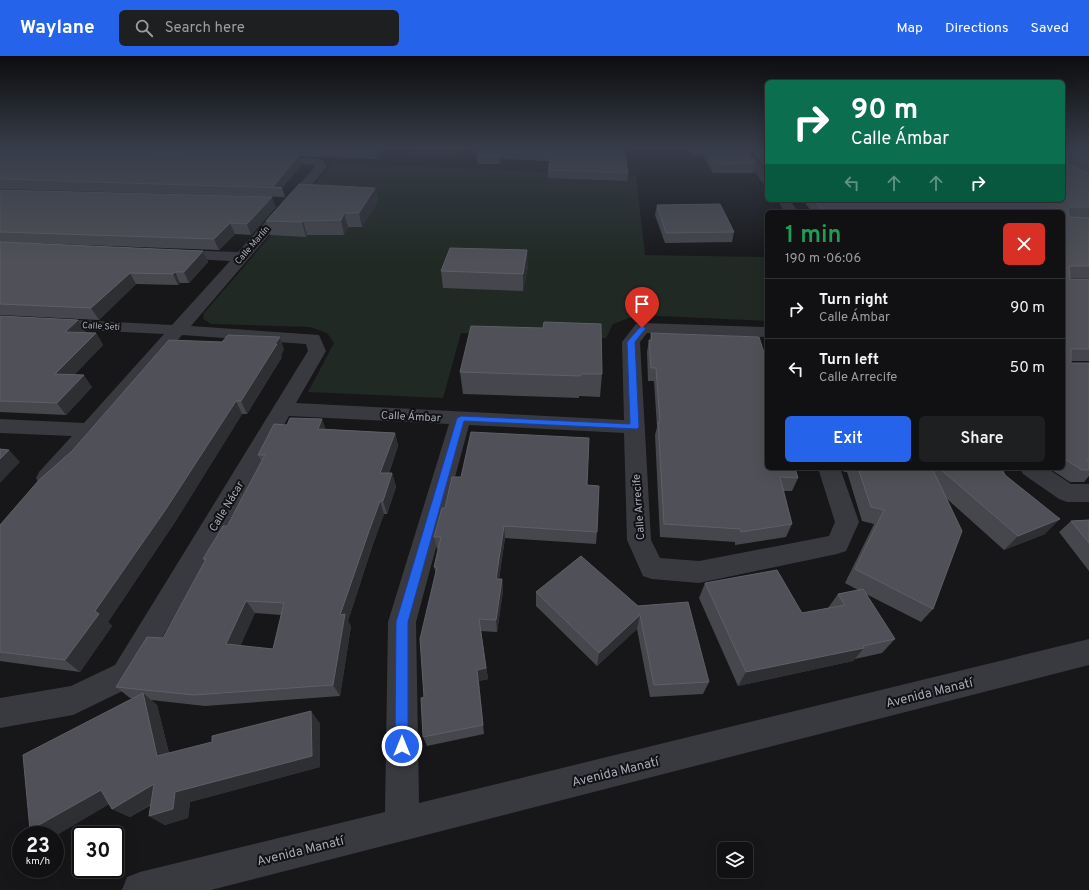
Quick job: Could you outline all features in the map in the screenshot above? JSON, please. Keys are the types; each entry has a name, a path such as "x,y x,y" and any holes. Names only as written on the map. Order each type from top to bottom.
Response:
{"street":[{"name":"Calle Marlín","path":"37,489 303,187"},
{"path":"274,203 289,203"},
{"path":"164,254 242,257"},
{"name":"Calle Seti","path":"0,322 178,330"},
{"name":"Calle Arrecife","path":"765,332 642,328 631,342 639,540 652,568 699,572 837,544 847,522 830,470"},
{"name":"Calle Nácar","path":"0,713 73,700 125,675 317,351 313,339 178,330"},
{"name":"Calle Ámbar","path":"284,409 634,427"},
{"path":"402,824 402,622 461,418"},
{"path":"0,426 90,430"},
{"path":"1034,470 1067,493 1089,493"},
{"name":"Avenida Manatí","path":"140,890 1089,652"}],"shaded area":[{"path":"312,187 637,187 645,255 765,257 765,321 637,315 613,324 606,338 461,333 443,398 308,392 334,343 327,333 310,327 211,324 203,319 204,313"}],"building":[{"path":"248,187 273,187 282,188"},
{"path":"296,187 375,188 359,213 344,213 341,220 302,222 266,221"},
{"path":"1065,187 1089,187 1089,207 1070,207 1068,209 1069,217 1089,218 1089,266 1071,266 1069,268 1070,279 1089,279 1089,349 1071,349 1071,363 1089,363 1089,460 1087,460 1089,462 1089,470 1082,470 1065,459 1065,210 822,210 816,202 1065,202"},
{"path":"0,190 272,197 247,224 230,223 214,239 0,232"},
{"path":"720,204 734,232 666,233 657,205"},
{"path":"0,242 203,251 184,272 175,272 173,274 130,273 91,308 0,304"},
{"path":"450,248 527,250 523,274 441,271"},
{"path":"0,316 78,320 65,332 96,333 55,374 84,375 57,403 0,401"},
{"path":"544,322 601,324 602,374 581,374 580,376 460,372 471,326 543,328"},
{"path":"651,333 759,337 765,356 765,470 796,470 798,478 780,477 792,524 741,532 740,529 664,524 658,422 660,422 656,368 651,368 649,340 652,340"},
{"path":"228,335 280,337 241,401 236,401 166,509 95,611 99,614 65,660 0,652 0,525 39,480 72,451 169,340 222,342"},
{"path":"290,418 322,419 318,429 395,433 380,473 392,473 383,501 380,501 340,615 345,614 333,685 194,695 116,687 147,637 163,638 206,559 203,559 223,526 227,526 265,455 258,455 274,424 287,425","holes":["246,601 284,603 273,649 226,644"]},
{"path":"471,432 589,438 587,485 599,486 597,532 504,526 496,579 502,579 496,620 479,619 486,668 477,670 483,725 423,737 421,698 424,697 420,639 437,567 434,567 441,537 434,537 442,508 445,508 452,477 461,477"},
{"path":"0,449 9,450 0,459"},
{"path":"859,470 933,470 962,531 933,609 855,569 884,510 871,507"},
{"path":"941,470 1002,470 1005,475 1060,519 1018,536"},
{"path":"1089,520 1089,543 1071,521"},
{"path":"581,556 638,606 688,602 709,682 654,685 640,615 599,653 536,592"},
{"path":"777,570 802,613 845,605 838,594 863,589 895,639 863,646 864,648 746,672 705,583"},
{"path":"143,693 157,756 212,742 212,736 311,711 312,756 175,792 173,809 149,816 154,784 112,809 101,790 37,826 30,826 23,755"}],"route":[{"path":"402,746 402,622 461,418 634,427 631,342 642,328"}]}
